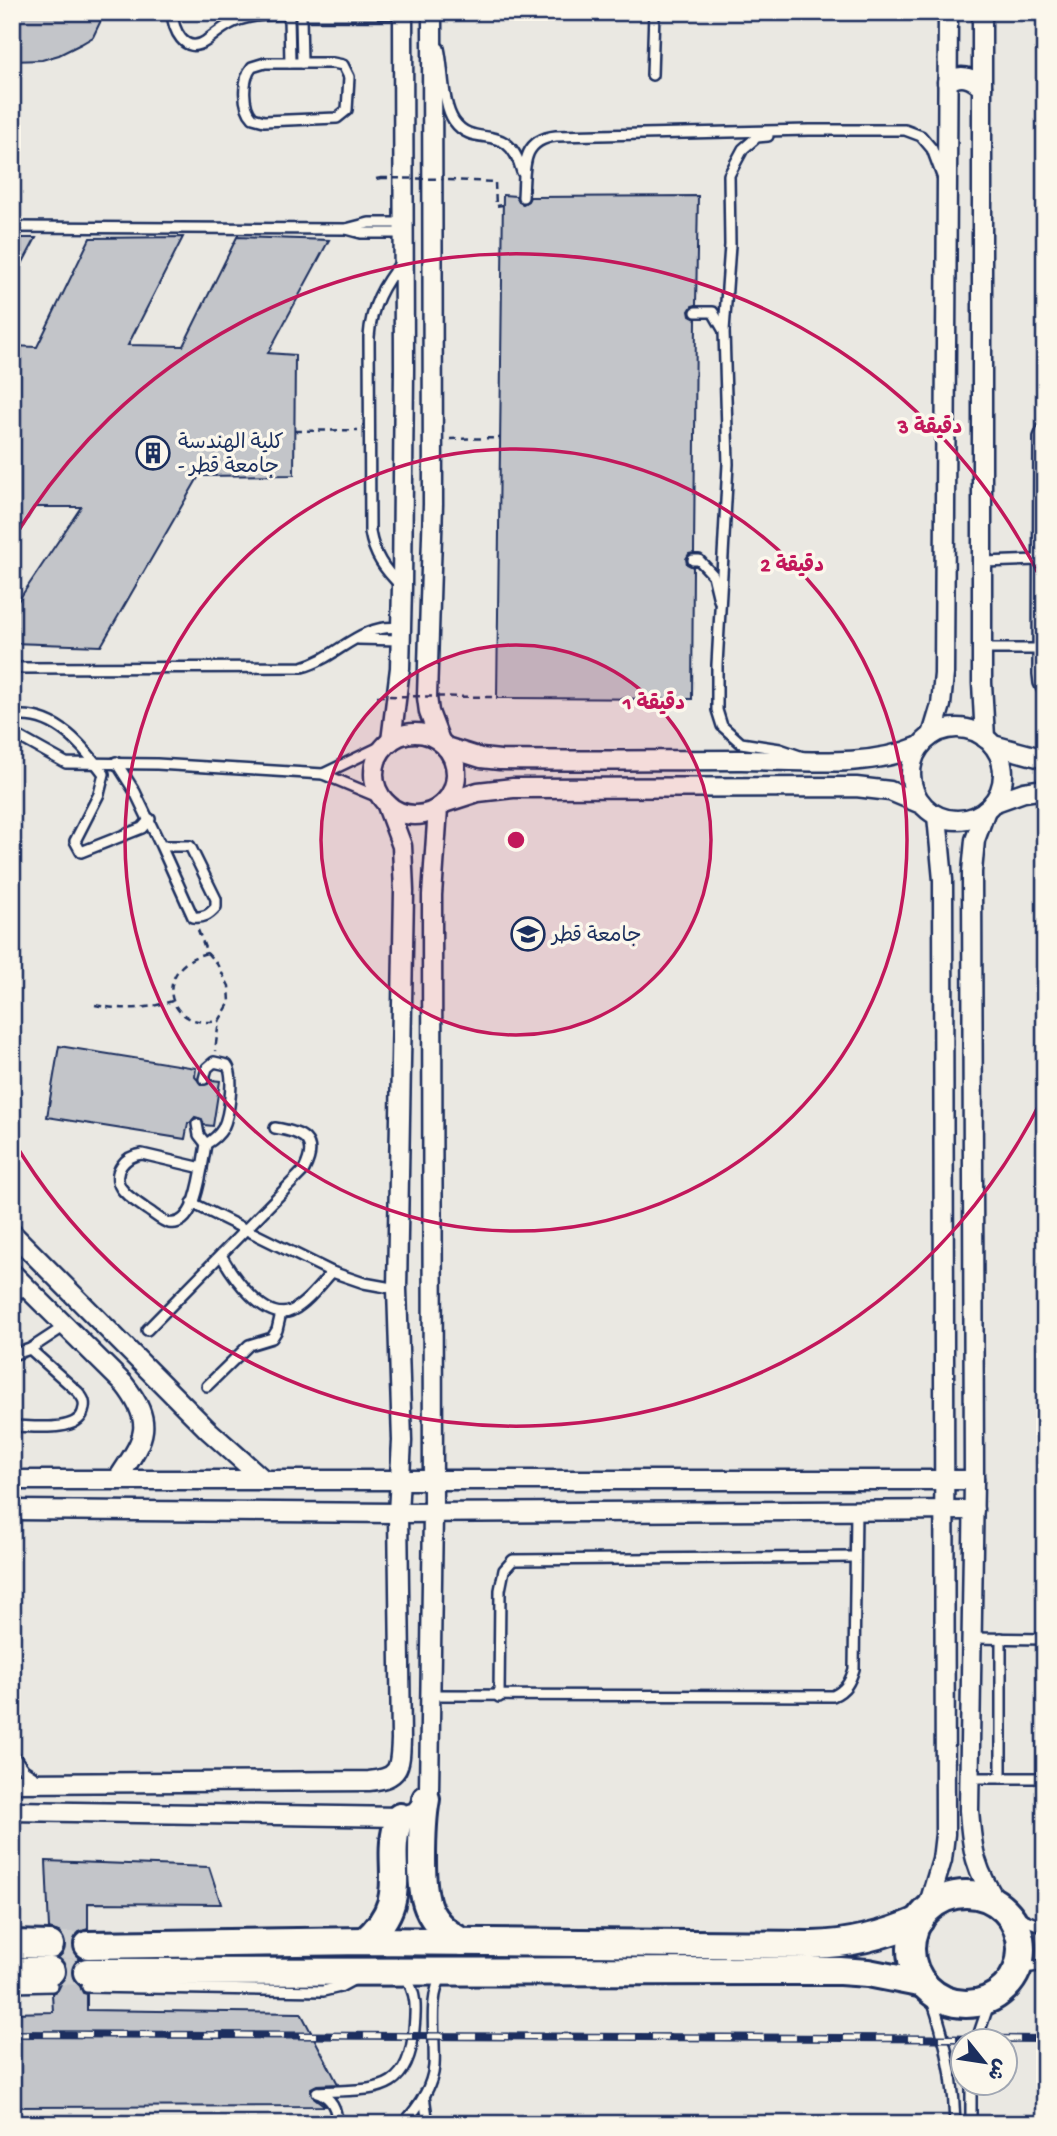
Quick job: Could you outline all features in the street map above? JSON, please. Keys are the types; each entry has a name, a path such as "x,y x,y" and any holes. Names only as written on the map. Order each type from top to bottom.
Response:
{"main road":[{"path":"426,1799 422,1824 424,1897 438,1924 463,1942"},
{"path":"365,1941 382,1924 392,1903 396,1827 400,1817"},
{"path":"88,1945 365,1941 834,1944 878,1936 923,1915 937,1902 962,1894 975,1894 1003,1909 1018,1930 1021,1949 1017,1969 1006,1986 990,1998 962,2004 943,1998 926,1986 918,1975 911,1953 912,1941 923,1915"},
{"path":"12,1944 50,1945"},
{"path":"12,1971 52,1979"},
{"path":"87,1979 362,1971 840,1971 868,1973 926,1986"}],"street":[{"path":"12,1811 400,1817 415,1812 426,1799 429,1790 433,1512 432,895 441,805 450,796 456,779 454,762 429,712 427,697 433,504 432,12"},
{"path":"921,804 910,775 915,755 926,740 941,705 944,674 948,12"},
{"path":"982,12 982,703 989,741 998,754 1003,774 998,794 989,806 975,841 972,872 974,1510 970,1825 977,1870 1003,1909"},
{"path":"403,13 402,587 399,687 389,742 378,758 374,775 378,792 385,801 400,812 415,815 478,792 513,788 856,787 890,791 921,804 946,820 967,819 989,806 1024,792 1045,789"},
{"path":"947,82 961,76 969,77 982,87"},
{"path":"404,85 418,88 432,86"},
{"path":"404,162 416,159 432,165"},
{"path":"389,742 415,733 432,736 443,744 481,758 500,760 811,760 887,757 946,729 956,728 967,729 989,741 1045,759"},
{"path":"12,1783 386,1780 397,1769 401,1751 398,1513 402,1441 397,1289 404,891 402,846 385,801"},
{"path":"923,1915 944,1847 945,1786 943,872 937,816"},
{"path":"12,1233 208,1430 264,1480"},
{"path":"12,1273 20,1293 65,1326 124,1384 139,1404 144,1423 143,1433 135,1452 117,1480"},
{"path":"12,1480 974,1480"},
{"path":"12,1510 398,1513 974,1510"},
{"path":"399,1620 410,1614 432,1619"},
{"path":"945,1786 970,1782"}],"lane":[{"path":"172,12 178,37 184,42 196,45 236,21 255,16 403,13"},
{"path":"652,75 654,12"},
{"path":"285,14 290,63"},
{"path":"302,63 305,14"},
{"path":"432,32 441,58 447,106 453,120 464,131 497,137 511,147 524,180"},
{"path":"261,63 290,63 339,63 346,68 349,77 348,106 344,114 332,119 264,121 253,118 246,105 248,71 261,63"},
{"path":"809,130 798,134 757,137 743,149 729,175 730,245 724,331 728,464 716,702 722,726 741,743 780,749 811,760"},
{"path":"523,197 527,155 532,147 547,137 809,130 905,130 921,136 932,149 947,186"},
{"path":"12,227 346,229 369,223 404,228"},
{"path":"402,587 381,564 370,531 369,337 371,315 379,294 404,259"},
{"path":"696,312 713,312 724,331"},
{"path":"1045,423 1039,437 1041,502 1038,560 1042,637 1038,649 1039,683 1045,695"},
{"path":"694,560 699,560 713,575 720,609"},
{"path":"984,562 1038,560"},
{"path":"12,668 290,668 313,665 324,660 353,639 376,628 400,634"},
{"path":"983,649 1038,649"},
{"path":"12,724 19,716 31,716 67,732 78,741 104,774 99,794 75,841 81,852 142,828 150,819"},
{"path":"12,733 65,763 116,762 323,774 385,801"},
{"path":"323,774 389,742"},
{"path":"116,762 150,819 161,846 192,917 202,918 210,913 216,906 216,899 190,846 161,846"},
{"path":"202,1167 142,1154 125,1160 119,1171 119,1184 123,1190 163,1220 179,1222 187,1214 202,1167 206,1144 223,1129 232,1073 228,1065 214,1062 207,1068 204,1079"},
{"path":"197,1124 199,1135 206,1144"},
{"path":"147,1331 301,1174 309,1160 310,1149 305,1137 296,1132 275,1128"},
{"path":"192,1203 332,1272 364,1283 397,1289"},
{"path":"221,1255 245,1289 270,1311 281,1314 297,1307 332,1272"},
{"path":"207,1386 249,1345 272,1338 281,1314"},
{"path":"12,1355 30,1349 65,1326"},
{"path":"12,1426 67,1426 76,1423 85,1409 84,1400 78,1392 30,1349"},
{"path":"430,1695 834,1696 842,1692 850,1682 854,1669 856,1510"},
{"path":"499,1697 501,1583 504,1570 513,1560 854,1557"},
{"path":"972,1638 1045,1639"},
{"path":"1001,1638 1001,1778"},
{"path":"12,1754 24,1770 42,1782"},
{"path":"970,1782 1001,1778 1045,1778"},
{"path":"1003,1909 1045,1928"},
{"path":"1017,1969 1045,1965"},
{"path":"336,2124 334,2105 317,2092 380,2088 401,2073 412,2049 416,2003 408,1980 401,1971"},
{"path":"404,2124 424,2096 434,2067 435,1996 439,1979 446,1971"},
{"path":"12,1987 52,1979"},
{"path":"926,1986 939,2016 948,2059 955,2124"},
{"path":"980,2028 990,1998"},
{"path":"424,2096 428,2124"},
{"path":"971,2098 971,2124"}],"path":[{"path":"379,179 495,182 496,206 503,205"},
{"path":"482,438 500,438"},
{"path":"377,696 497,697"},
{"path":"192,917 207,953 223,972 229,986 230,1002 219,1021 214,1062"},
{"path":"207,953 184,962 172,983 172,1001 188,1018 199,1022 219,1021"},
{"path":"94,1005 122,1010 148,1009 172,1001"}],"shaded area":[{"name":"جامعة قطر","path":"12,12 1045,12 1045,2124 12,2124"}],"building":[{"path":"12,12 105,12 93,37 81,44 42,60 12,61"},
{"path":"503,195 516,196 523,204 530,197 698,196 696,305 689,311 690,316 696,319 694,553 689,554 686,559 687,564 693,567 692,699 497,698"},
{"name":"كلية الهندسة - جامعة قطر","path":"183,237 128,345 183,346 237,237 329,240 268,353 295,355 294,475 199,476 101,646 12,643 12,610 81,507 34,507 12,546 12,346 37,347 90,238"},
{"path":"12,238 36,238 12,283"},
{"path":"59,1046 196,1068 195,1077 202,1085 211,1080 220,1081 213,1126 204,1125 202,1119 195,1117 188,1123 185,1139 47,1117"},
{"path":"46,1861 209,1867 221,1904 88,1903 88,1929 79,1932 74,1938 72,1946 80,1958 71,1971 83,1993 87,1994 87,2010 301,2013 338,2084 311,2088 312,2096 325,2106 12,2107 12,2013 53,2012 52,1993 58,1990 67,1972 65,1964 59,1958 66,1946 64,1938 59,1932 49,1929"}],"tunnel":[{"path":"50,1945 88,1945"},
{"path":"51,1971 87,1972"}],"railway":[{"path":"12,2034 1045,2039"}],"place":[{"name":"كلية الهندسة - جامعة قطر","path":"153,453"},
{"name":"جامعة قطر","path":"528,934"}]}
